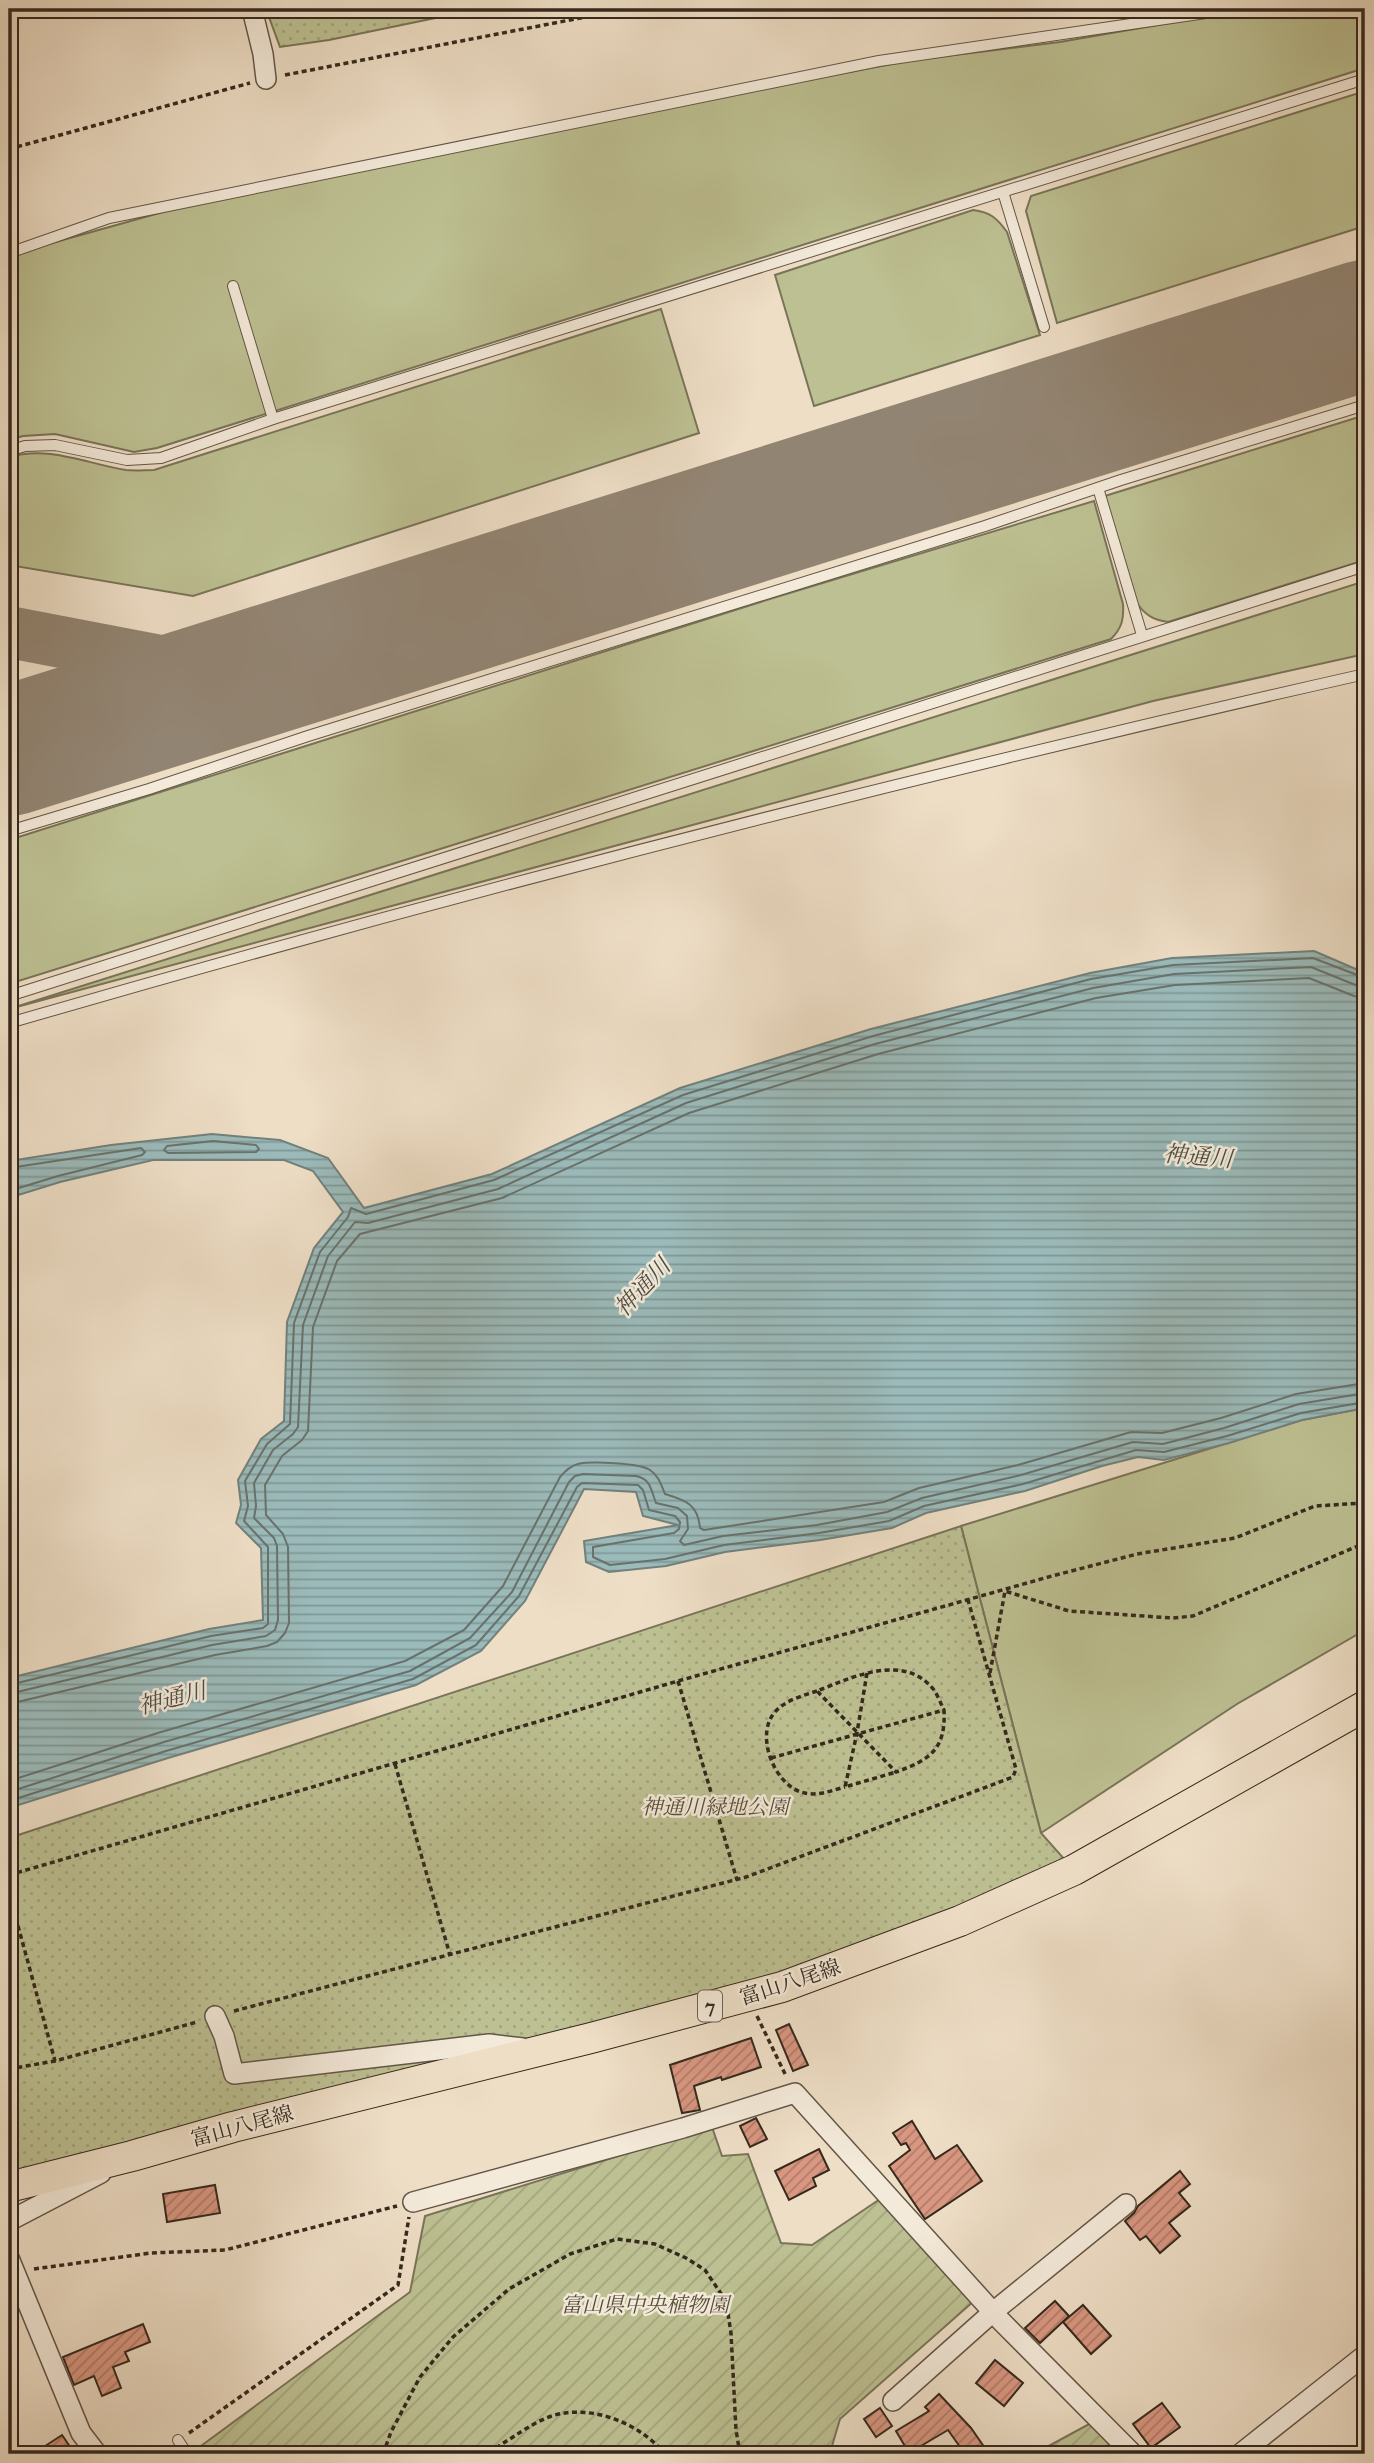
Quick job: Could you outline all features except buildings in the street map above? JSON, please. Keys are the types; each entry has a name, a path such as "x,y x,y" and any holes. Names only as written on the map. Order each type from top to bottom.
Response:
{"main road":[{"name":"富山八尾線","path":"9,2187 782,1987 960,1922 1074,1870 1365,1706"}],"street":[{"path":"252,9 266,79"},
{"path":"215,2016 224,2036 234,2074 489,2044 538,2050"},
{"path":"413,2202 683,2128 795,2093 993,2312 1133,2454"},
{"path":"9,2221 132,2156"},
{"path":"894,2401 993,2312 1126,2204"},
{"path":"11,2270 81,2433 97,2454"},
{"path":"1240,2454 1365,2355"}],"lane":[{"path":"9,253 109,218 879,61 1233,9"},
{"path":"9,451 25,446 55,444 127,460 161,458 273,419 1365,79"},
{"path":"1003,192 1044,327"},
{"path":"233,286 273,419"},
{"path":"9,831 1365,405"},
{"path":"1098,488 1142,635"},
{"path":"9,996 748,764 1142,635 1365,566"},
{"path":"9,1023 242,955 675,840 1205,710 1365,674"},
{"path":"178,2440 187,2454"}],"path":[{"path":"9,149 266,79 627,9"},
{"path":"9,1875 968,1600 1137,1554 1235,1538 1315,1506 1365,1503"},
{"path":"1005,1591 1069,1611 1173,1618 1193,1616 1365,1543"},
{"path":"989,1676 1005,1591"},
{"path":"9,2069 55,2062 215,2016 737,1880 1013,1777 1016,1769 968,1600"},
{"path":"903,1670 934,1690 944,1710 945,1726 940,1743 930,1757 915,1766 821,1794 802,1792 786,1784 774,1766 767,1745 768,1727 772,1714 787,1701 817,1691 867,1673 903,1670"},
{"path":"845,1787 867,1673"},
{"path":"678,1681 737,1880"},
{"path":"817,1691 896,1772"},
{"path":"771,1758 944,1710"},
{"path":"395,1764 450,1955"},
{"path":"9,1893 55,2062"},
{"path":"756,2014 795,2093"},
{"path":"11,2270 151,2253 225,2250 413,2202 405,2231 398,2286 158,2454"},
{"path":"383,2454 391,2432 420,2377 453,2337 509,2289 570,2254 617,2239 655,2244 686,2258 705,2270 726,2301 740,2454"},
{"path":"490,2454 534,2424 562,2413 589,2412 619,2421 645,2434 666,2454"}],"green space":[{"path":"266,9 479,9 329,40 280,47"},
{"path":"1249,9 1365,9 1365,68 157,448 134,452 55,434 23,436 9,440 9,255 206,200 587,121 913,60 1060,42"},
{"path":"1365,91 1365,226 1057,323 1026,211 1031,196"},
{"path":"973,210 993,216 1007,232 1040,335 814,406 775,275"},
{"path":"661,309 699,433 193,596 9,565 9,457 53,454 126,470 154,470"},
{"path":"1365,415 1365,560 1168,622 1146,614 1139,607 1105,496"},
{"path":"1094,501 1123,604 1122,623 1111,639 9,984 9,840 773,598"},
{"path":"1365,581 1365,654 1153,701 9,1009"},
{"path":"1365,1408 1365,1630 1237,1704 1041,1833 961,1526 1302,1420"},
{"name":"神通川緑地公園","path":"961,1526 1041,1833 1074,1870 782,1987 9,2187 9,1838"},
{"name":"富山県中央植物園","path":"712,2127 722,2156 748,2154 781,2243 812,2245 880,2199 974,2301 840,2419 832,2446 838,2454 190,2454 410,2292 425,2216"},
{"path":"1091,2423 1121,2454 1034,2454"}],"water":[{"name":"神通川","path":"1314,951 1365,973 1365,1408 1302,1420 1164,1460 1138,1457 1102,1466 1025,1491 926,1513 892,1528 725,1552 666,1566 609,1572 586,1562 584,1541 678,1525 643,1516 636,1492 584,1489 525,1601 481,1651 416,1685 9,1808 9,1678 209,1629 263,1620 261,1548 236,1523 241,1505 238,1480 261,1439 284,1421 287,1322 314,1248 343,1212 313,1171 284,1160 153,1160 60,1182 9,1198 9,1161 111,1145 212,1134 280,1140 328,1158 364,1208 492,1174 680,1088 871,1029 1090,973 1172,958"}],"taxiway":[{"path":"9,632 244,677"}],"runway":[{"path":"9,751 1365,325"}]}
